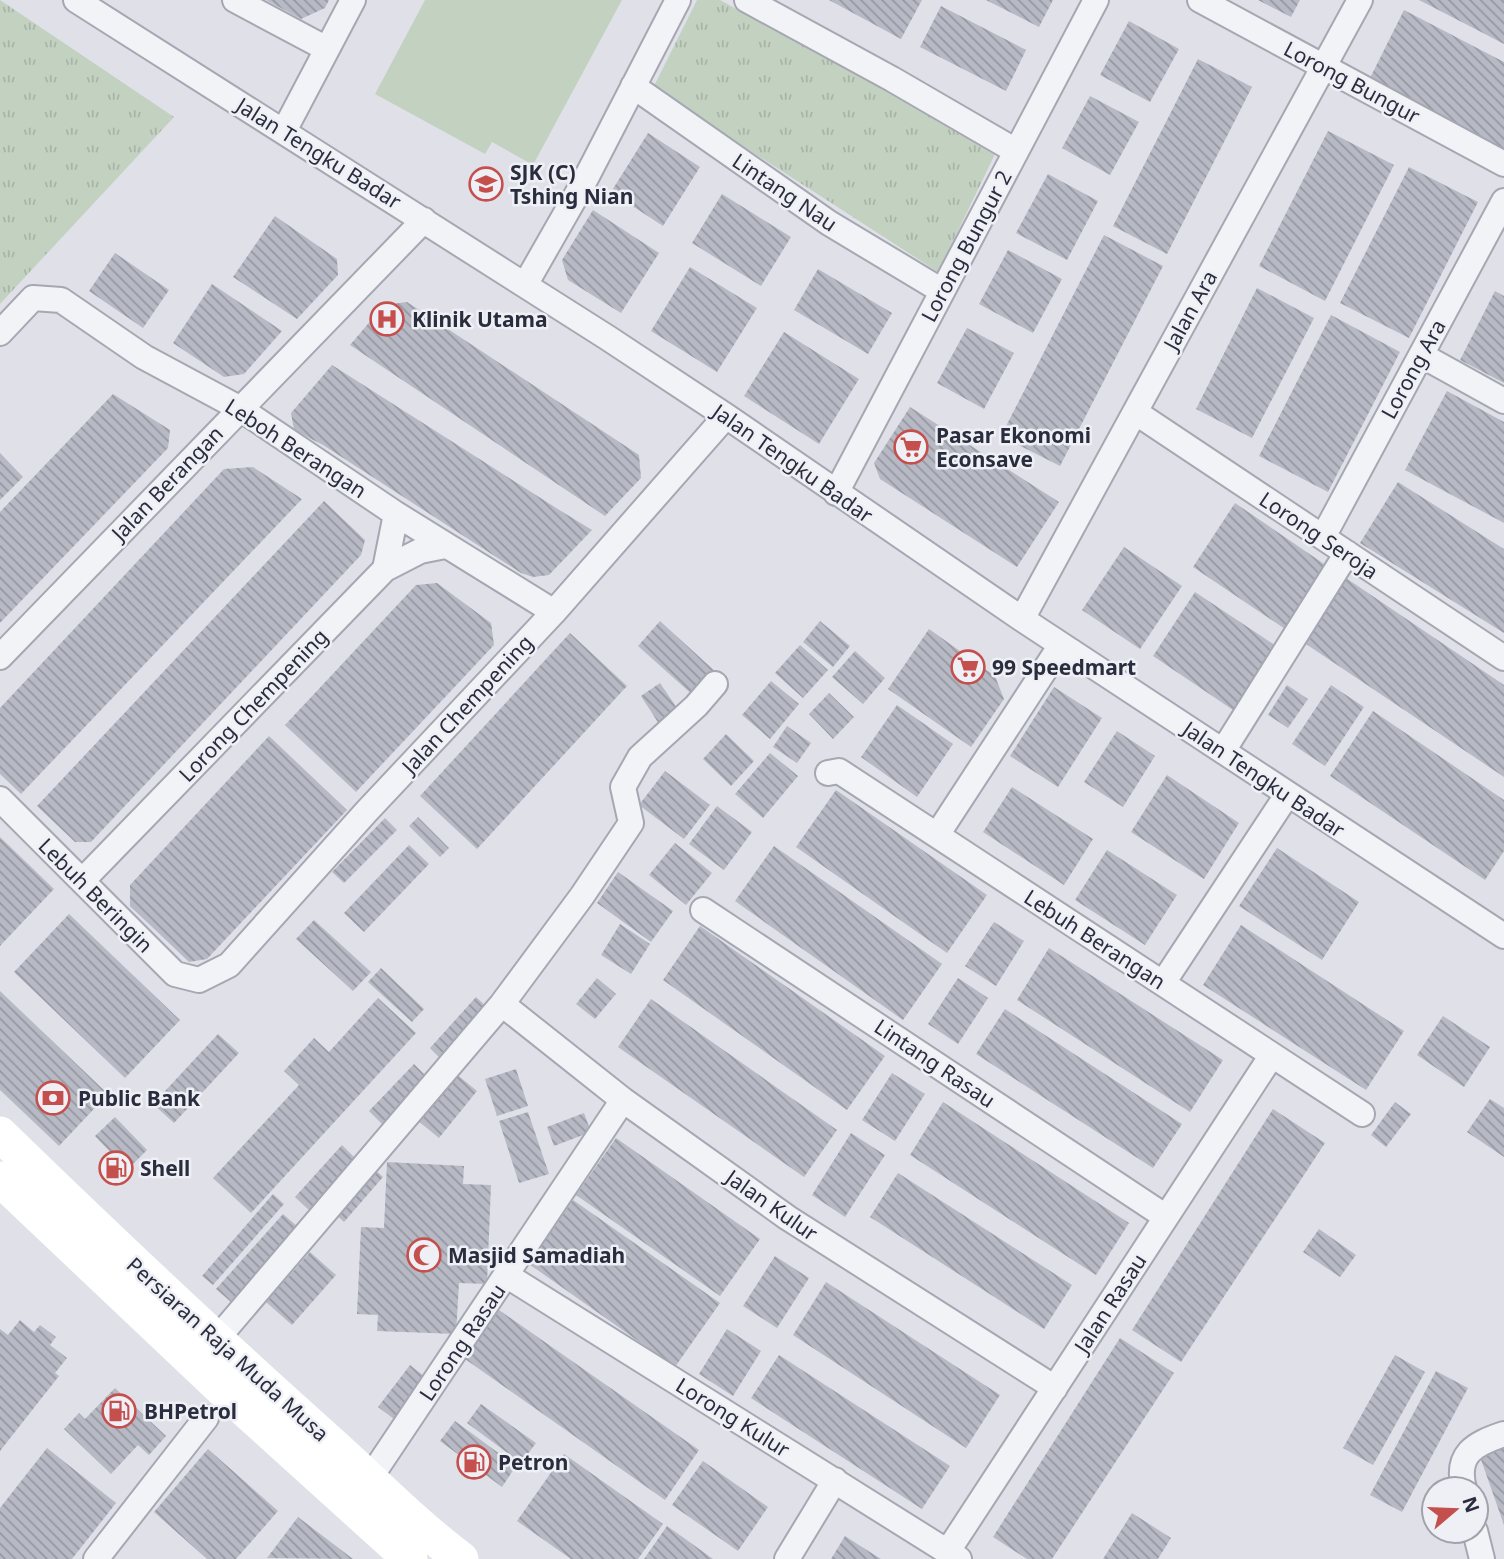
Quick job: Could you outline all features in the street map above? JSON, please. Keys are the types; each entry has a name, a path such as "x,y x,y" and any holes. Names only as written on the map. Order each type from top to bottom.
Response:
{"main road":[{"name":"Persiaran Raja Muda Musa","path":"0,1134 216,1340 461,1559"},
{"name":"Persiaran Raja Muda Musa","path":"0,1180 222,1389 410,1559"}],"street":[{"name":"Jalan Tengku Badar","path":"76,0 424,220 726,416 1021,619 1504,936"},
{"path":"235,0 327,49"},
{"path":"284,131 353,0"},
{"path":"525,285 584,180 678,0"},
{"path":"747,0 1016,150"},
{"name":"Lorong Bungur 2","path":"836,493 1096,0"},
{"name":"Lorong Bungur","path":"1200,0 1504,164"},
{"name":"Jalan Ara","path":"1021,619 1360,0"},
{"name":"Lintang Nau","path":"633,86 828,223 942,291"},
{"name":"Lorong Ara","path":"1323,537 1504,201"},
{"name":"Jalan Berangan","path":"0,657 424,220"},
{"name":"Leboh Berangan","path":"0,333 33,298 61,300 144,356 239,408 445,546 554,612"},
{"path":"1421,355 1504,401"},
{"name":"Lorong Seroja","path":"1135,412 1504,658"},
{"name":"Jalan Chempening","path":"199,980 229,965 367,811 554,612 726,416"},
{"path":"385,569 396,514"},
{"path":"385,569 420,551 445,546"},
{"path":"1223,751 1347,553"},
{"name":"Lorong Chempening","path":"82,881 385,569"},
{"path":"937,835 1061,645"},
{"path":"216,1340 502,1004 582,896 631,824 623,787 640,757 696,706 715,684"},
{"name":"Lebuh Berangan","path":"828,773 839,771 1362,1114"},
{"path":"1163,984 1287,795"},
{"name":"Lebuh Beringin","path":"0,799 175,974 199,980"},
{"name":"Lintang Rasau","path":"703,910 1166,1217"},
{"name":"Jalan Kulur","path":"502,1004 623,1100 788,1219 1055,1388"},
{"name":"Jalan Rasau","path":"954,1555 1055,1388 1272,1055"},
{"name":"Lorong Rasau","path":"370,1478 623,1100"},
{"name":"Lorong Kulur","path":"506,1275 954,1555"},
{"path":"96,1559 206,1418"},
{"path":"1460,1475 1465,1456 1479,1442 1504,1434"},
{"path":"787,1559 835,1480"}],"green space":[{"path":"0,0 174,117 0,304"},
{"path":"425,0 622,0 533,165 492,142 485,154 375,94"},
{"path":"697,0 720,0 997,150 938,272 653,88"}],"building":[{"path":"266,0 329,0 325,8 301,19"},
{"path":"829,0 922,0 901,39"},
{"path":"986,0 1053,0 1039,27"},
{"path":"1258,0 1300,0 1291,17"},
{"path":"1419,0 1504,0 1504,44 1483,33"},
{"path":"941,6 1026,50 1006,91 920,47"},
{"path":"1404,10 1504,62 1504,152 1368,82"},
{"path":"1129,21 1179,49 1150,102 1100,75"},
{"path":"1198,59 1252,87 1167,254 1113,226"},
{"path":"1090,96 1139,122 1110,175 1062,148"},
{"path":"1328,131 1394,165 1325,301 1259,266"},
{"path":"648,133 700,167 663,226 611,192"},
{"path":"1409,167 1478,202 1409,338 1340,303"},
{"path":"1048,174 1098,201 1067,260 1016,233"},
{"path":"722,194 791,237 761,286 692,243"},
{"path":"593,210 659,253 621,313 568,280 562,260"},
{"path":"275,216 337,259 338,275 297,319 233,277"},
{"path":"1104,235 1163,266 1060,466 1001,436"},
{"path":"1008,250 1062,279 1033,333 979,304"},
{"path":"115,253 169,290 143,328 89,291"},
{"path":"690,267 757,308 717,372 651,331"},
{"path":"818,269 892,313 868,354 794,310"},
{"path":"212,284 282,331 244,374 224,377 173,343"},
{"path":"1257,288 1314,318 1252,438 1196,409"},
{"path":"1495,291 1504,296 1504,383 1460,360"},
{"path":"407,302 639,455 641,478 605,516 350,345 384,305"},
{"path":"1331,315 1400,352 1328,492 1259,456"},
{"path":"967,328 1014,353 984,409 937,383"},
{"path":"784,332 859,379 819,444 744,396"},
{"path":"332,365 592,530 549,575 533,577 521,573 323,445 294,430 291,413"},
{"path":"1447,391 1504,422 1504,523 1405,470"},
{"path":"113,394 170,430 168,448 0,623 0,512"},
{"path":"910,407 1059,502 1017,567 880,479 874,463"},
{"path":"0,453 23,477 0,500"},
{"path":"253,467 302,499 21,794 0,774 0,708 224,469"},
{"path":"1398,482 1504,549 1504,633 1360,543"},
{"path":"324,501 365,540 361,555 91,842 75,842 37,806"},
{"path":"1235,503 1330,568 1288,631 1193,567"},
{"path":"1124,547 1182,586 1140,649 1082,610"},
{"path":"1343,576 1504,685 1504,777 1300,640"},
{"path":"437,583 491,623 494,645 356,792 285,725 416,585"},
{"path":"1195,592 1282,650 1239,714 1153,656"},
{"path":"660,621 717,673 695,697 638,646"},
{"path":"820,621 850,646 833,667 803,642"},
{"path":"929,629 995,676 1004,699 971,747 888,689"},
{"path":"570,633 627,686 477,849 420,796"},
{"path":"800,645 828,670 803,698 775,673"},
{"path":"855,651 885,678 863,704 832,677"},
{"path":"771,681 799,704 770,739 742,715"},
{"path":"660,683 679,711 659,724 641,696"},
{"path":"1287,685 1308,699 1288,728 1268,715"},
{"path":"1331,685 1364,707 1325,766 1292,744"},
{"path":"1054,687 1102,718 1058,787 1010,756"},
{"path":"829,693 854,717 833,739 809,714"},
{"path":"897,705 953,744 917,797 861,757"},
{"path":"1373,711 1504,800 1504,851 1485,880 1330,776"},
{"path":"787,726 811,743 797,763 773,747"},
{"path":"1117,731 1155,756 1123,807 1084,782"},
{"path":"726,734 754,761 731,786 703,759"},
{"path":"269,736 347,810 207,959 189,962 130,906 130,885"},
{"path":"770,753 798,776 763,818 735,794"},
{"path":"665,771 710,805 684,839 639,805"},
{"path":"1167,775 1239,823 1204,879 1131,832"},
{"path":"1012,787 1093,839 1064,885 983,832"},
{"path":"836,790 987,895 947,953 796,847"},
{"path":"717,806 752,832 724,870 689,844"},
{"path":"418,817 449,848 440,857 409,826"},
{"path":"385,818 397,830 344,883 332,872"},
{"path":"0,837 54,889 0,946"},
{"path":"675,843 712,873 686,905 649,875"},
{"path":"409,845 429,864 364,932 344,913"},
{"path":"774,846 942,964 903,1020 735,901"},
{"path":"1277,848 1359,902 1322,960 1239,906"},
{"path":"1107,850 1177,895 1145,945 1075,900"},
{"path":"618,872 673,911 651,942 597,903"},
{"path":"69,914 180,1020 125,1078 14,972"},
{"path":"314,920 371,972 353,991 296,939"},
{"path":"994,922 1024,941 996,986 965,966"},
{"path":"620,924 650,944 631,974 601,955"},
{"path":"1241,925 1404,1031 1366,1090 1203,985"},
{"path":"700,926 885,1056 847,1110 663,980"},
{"path":"1049,948 1223,1060 1190,1112 1017,1000"},
{"path":"381,968 424,1009 412,1022 368,982"},
{"path":"597,978 616,994 595,1019 576,1004"},
{"path":"958,978 988,998 958,1044 928,1024"},
{"path":"0,991 108,1094 59,1146 0,1090"},
{"path":"476,997 489,1009 442,1060 430,1048"},
{"path":"378,998 416,1033 251,1213 213,1178 299,1085 284,1071 314,1038 329,1052"},
{"path":"651,999 837,1130 804,1177 618,1047"},
{"path":"1005,1009 1182,1124 1153,1168 976,1054"},
{"path":"1443,1016 1490,1047 1464,1087 1417,1055"},
{"path":"218,1034 239,1053 174,1123 153,1104"},
{"path":"414,1064 428,1078 383,1125 369,1111"},
{"path":"516,1069 528,1106 497,1116 485,1079"},
{"path":"455,1073 477,1091 439,1138 417,1120"},
{"path":"892,1073 925,1094 895,1141 862,1120"},
{"path":"1490,1099 1504,1108 1504,1157 1467,1132"},
{"path":"943,1102 1129,1223 1096,1275 910,1155"},
{"path":"1395,1102 1411,1114 1386,1147 1371,1135"},
{"path":"1273,1109 1325,1143 1181,1362 1132,1330"},
{"path":"528,1112 549,1174 519,1183 499,1121"},
{"path":"584,1113 591,1132 554,1146 547,1127"},
{"path":"115,1117 147,1150 115,1182 104,1170 116,1158 95,1136"},
{"path":"851,1133 885,1155 845,1217 812,1195"},
{"path":"616,1138 760,1239 720,1296 576,1195"},
{"path":"342,1145 356,1159 309,1210 295,1197"},
{"name":"Masjid Samadiah","path":"387,1162 464,1166 463,1184 491,1185 487,1284 459,1283 456,1334 377,1331 378,1315 357,1314 361,1227 384,1228"},
{"path":"372,1167 383,1177 344,1222 333,1212"},
{"path":"898,1173 1072,1285 1044,1329 870,1217"},
{"path":"273,1194 284,1204 213,1285 202,1276"},
{"path":"573,1200 720,1303 675,1367 529,1264"},
{"path":"283,1214 298,1227 231,1302 216,1289"},
{"path":"1319,1229 1356,1255 1340,1277 1303,1252"},
{"path":"310,1252 336,1275 292,1325 266,1302"},
{"path":"775,1256 809,1278 777,1328 743,1306"},
{"path":"826,1282 1000,1395 966,1448 793,1335"},
{"path":"499,1310 699,1450 665,1500 465,1359"},
{"path":"20,1320 34,1332 40,1325 56,1337 50,1345 67,1358 55,1373 59,1376 0,1451 0,1329 8,1335"},
{"path":"727,1329 761,1351 733,1396 699,1374"},
{"path":"1120,1338 1174,1373 1052,1559 1027,1559 993,1537"},
{"path":"779,1355 950,1466 922,1509 751,1398"},
{"path":"1395,1355 1425,1372 1373,1465 1343,1448"},
{"path":"410,1365 425,1377 394,1419 378,1407"},
{"path":"1436,1371 1468,1388 1402,1512 1370,1495"},
{"path":"115,1388 166,1436 149,1455 138,1445 111,1474 64,1429 79,1413 85,1419"},
{"path":"481,1404 536,1443 521,1463 467,1423"},
{"path":"455,1421 516,1466 502,1487 440,1441"},
{"path":"1504,1446 1504,1525 1490,1485 1490,1475 1486,1475 1479,1454"},
{"path":"47,1448 116,1503 72,1559 0,1559 0,1508"},
{"path":"208,1449 278,1511 236,1559 207,1559 154,1512"},
{"path":"564,1454 663,1524 638,1559 571,1559 517,1521"},
{"path":"703,1461 768,1507 738,1551 672,1505"},
{"path":"1132,1513 1171,1538 1158,1559 1103,1559"},
{"path":"298,1517 353,1559 267,1558"},
{"path":"667,1526 684,1538 713,1559 644,1559"},
{"path":"845,1536 862,1547 881,1559 831,1559"}],"place":[{"name":"SJK (C) Tshing Nian","path":"486,184"},
{"name":"Klinik Utama","path":"387,319"},
{"name":"Pasar Ekonomi Econsave","path":"911,447"},
{"name":"99 Speedmart","path":"968,667"},
{"name":"Public Bank","path":"53,1098"},
{"name":"Shell","path":"116,1168"},
{"name":"Masjid Samadiah","path":"424,1255"},
{"name":"BHPetrol","path":"119,1411"},
{"name":"Petron","path":"474,1462"}]}
